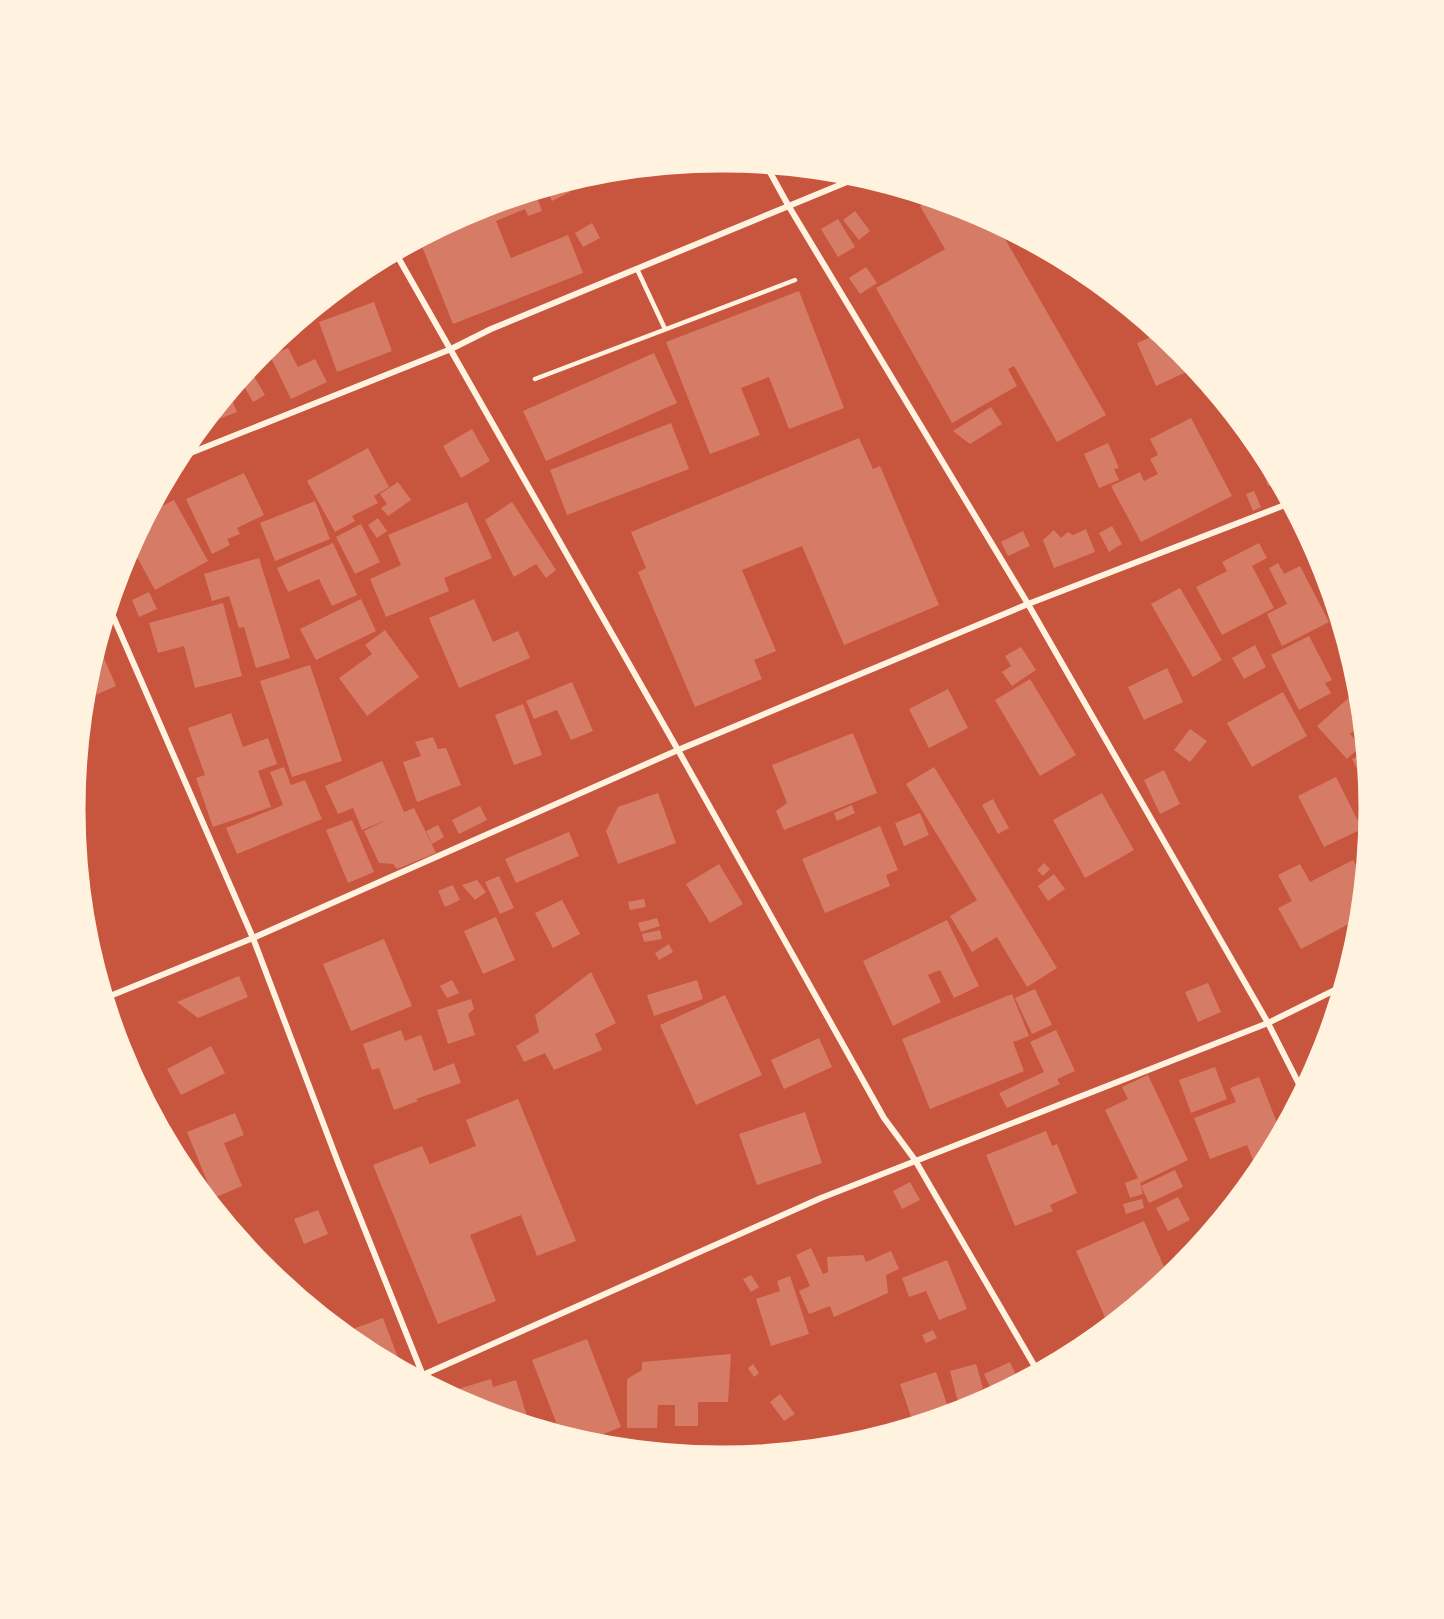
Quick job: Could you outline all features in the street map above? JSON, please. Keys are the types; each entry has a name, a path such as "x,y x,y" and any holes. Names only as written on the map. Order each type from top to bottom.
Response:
{"street":[{"path":"771,174 1028,604 1268,1023 1298,1083"},
{"path":"195,451 451,349 491,329 843,184"},
{"path":"399,259 884,1118 915,1160 1034,1366"},
{"path":"112,995 253,938 678,750 1028,604 1283,506"},
{"path":"114,618 253,938 416,1369"},
{"path":"424,1374 821,1198 1268,1023 1333,991"}],"lane":[{"path":"637,269 665,329"},
{"path":"535,379 795,280"}],"building":[{"path":"569,190 570,192 552,201 549,195"},
{"path":"538,199 542,211 528,216 525,209 496,221 511,258 568,235 583,273 453,324 422,247 478,220"},
{"path":"927,205 1004,237 1106,415 1057,442 1014,366 1008,369 1017,386 952,423 876,288 945,249 920,206"},
{"path":"855,211 870,231 859,240 843,220"},
{"path":"838,219 855,247 838,257 821,229"},
{"path":"592,223 600,238 583,247 575,233"},
{"path":"866,267 877,283 860,294 849,278"},
{"path":"799,291 844,408 789,429 769,377 741,388 760,435 710,454 666,342"},
{"path":"374,302 392,351 337,372 319,322"},
{"path":"1151,337 1186,372 1156,386 1137,343"},
{"path":"288,348 298,367 315,359 327,382 291,399 271,358"},
{"path":"654,353 677,403 546,461 523,411"},
{"path":"254,376 265,395 253,402 244,387"},
{"path":"232,401 237,412 217,420"},
{"path":"991,407 1002,424 970,444 953,431"},
{"path":"1191,418 1232,496 1141,542 1111,486 1140,472 1144,481 1158,474 1150,459 1158,455 1150,439"},
{"path":"671,423 689,469 567,515 550,470"},
{"path":"472,429 490,461 461,478 443,446"},
{"path":"859,438 873,469 880,466 939,605 844,645 802,546 742,570 776,651 754,660 762,679 695,707 638,572 646,568 631,532"},
{"path":"1108,443 1119,468 1114,469 1119,480 1099,488 1084,454"},
{"path":"368,448 389,487 374,496 378,503 352,516 355,521 335,532 307,481"},
{"path":"244,473 264,515 237,528 240,534 227,539 230,545 212,554 186,499"},
{"path":"1264,473 1272,485 1268,486"},
{"path":"398,482 411,500 388,516 381,508 387,504 380,494"},
{"path":"1254,491 1261,507 1253,511 1246,494"},
{"path":"174,500 208,561 155,590 137,557 160,507"},
{"path":"315,501 330,539 275,561 260,523"},
{"path":"467,502 492,558 444,578 449,591 386,617 370,579 401,565 388,535"},
{"path":"512,502 556,570 546,578 536,564 514,577 485,520"},
{"path":"378,518 387,531 377,538 368,525"},
{"path":"361,524 380,562 355,574 336,537"},
{"path":"1112,526 1122,544 1109,552 1099,533"},
{"path":"1086,529 1095,552 1054,568 1043,540 1054,530 1061,538 1068,532 1073,535"},
{"path":"1023,531 1030,546 1008,556 1001,542"},
{"path":"333,543 357,595 332,606 319,579 288,592 277,568"},
{"path":"1259,543 1267,558 1252,566 1274,608 1222,635 1196,587 1227,571 1222,562"},
{"path":"259,558 290,658 256,668 244,627 239,628 229,596 212,601 204,574"},
{"path":"1278,563 1284,574 1300,566 1329,622 1282,646 1267,614 1287,604 1269,568"},
{"path":"1180,588 1222,660 1193,677 1151,604"},
{"path":"149,592 157,609 139,617 132,600"},
{"path":"361,599 376,631 316,660 300,629"},
{"path":"474,599 493,642 518,631 530,658 459,688 429,618"},
{"path":"223,603 242,676 195,688 184,646 158,653 149,623"},
{"path":"385,630 419,677 367,716 339,678 372,654 365,645"},
{"path":"1309,636 1332,680 1325,683 1331,693 1299,710 1271,655"},
{"path":"1255,645 1266,667 1244,679 1232,658"},
{"path":"1021,647 1036,670 1012,686 1002,672 1011,666 1005,656"},
{"path":"103,656 116,686 94,696"},
{"path":"310,665 342,761 292,777 260,681"},
{"path":"1167,668 1183,702 1144,720 1128,687"},
{"path":"1030,679 1076,755 1040,776 995,700"},
{"path":"572,682 593,731 571,740 557,710 534,719 526,701"},
{"path":"948,689 968,728 929,748 909,709"},
{"path":"1283,692 1307,736 1252,767 1227,723"},
{"path":"1350,697 1355,730 1350,734 1356,741 1357,749 1347,759 1317,726"},
{"path":"523,704 542,755 514,765 495,715"},
{"path":"231,713 243,747 268,738 277,764 258,771 271,807 213,827 196,778 205,775 188,728"},
{"path":"1190,729 1207,741 1190,762 1174,750"},
{"path":"853,733 877,793 784,830 776,811 787,803 772,765"},
{"path":"433,737 438,749 446,748 461,785 417,802 403,762 421,756 415,742"},
{"path":"1358,756 1359,774 1352,759"},
{"path":"382,761 404,812 414,808 436,853 397,869 393,864 379,863 364,831 386,820 362,830 353,808 338,814 325,786"},
{"path":"284,767 291,785 305,780 322,819 237,854 226,828 283,805 270,772"},
{"path":"934,767 1057,968 1027,987 997,937 972,952 950,916 977,900 906,784"},
{"path":"1164,770 1180,804 1160,814 1144,780"},
{"path":"1336,777 1360,824 1360,830 1324,847 1298,796"},
{"path":"658,793 676,843 618,864 606,831 618,807"},
{"path":"1102,793 1134,850 1085,878 1053,820"},
{"path":"993,799 1009,828 998,834 982,805"},
{"path":"852,805 855,813 837,821 834,813"},
{"path":"480,806 487,820 459,834 452,820"},
{"path":"920,813 929,835 904,846 895,823"},
{"path":"352,820 374,872 348,883 326,830"},
{"path":"438,825 444,837 432,844 426,831"},
{"path":"880,826 898,870 886,875 890,886 825,913 802,859"},
{"path":"569,832 579,856 516,883 505,859"},
{"path":"1353,860 1357,868 1350,923 1301,949 1278,908 1292,901 1278,875 1300,864 1310,882"},
{"path":"1044,863 1050,869 1043,876 1037,870"},
{"path":"719,864 743,904 710,923 686,884"},
{"path":"1054,874 1065,889 1048,901 1038,886"},
{"path":"499,876 514,908 500,914 485,882"},
{"path":"477,880 486,892 475,900 462,885"},
{"path":"453,885 460,900 445,907 438,891"},
{"path":"644,899 646,907 630,910 628,902"},
{"path":"562,900 580,934 553,948 535,913"},
{"path":"496,917 515,960 483,974 464,931"},
{"path":"657,918 660,926 641,932 638,923"},
{"path":"947,920 979,986 954,998 940,970 928,975 941,1002 893,1026 863,961"},
{"path":"660,930 662,939 644,942 642,934"},
{"path":"384,939 412,1006 351,1031 323,964"},
{"path":"669,944 673,952 659,960 655,953"},
{"path":"591,972 616,1023 595,1034 602,1050 554,1070 545,1053 524,1062 516,1046 539,1032 535,1015"},
{"path":"239,976 248,997 198,1018 177,1002"},
{"path":"452,980 459,993 447,998 440,986"},
{"path":"697,980 703,999 654,1016 647,995"},
{"path":"1208,983 1221,1012 1198,1022 1185,992"},
{"path":"1035,989 1052,1025 1032,1034 1015,998"},
{"path":"1012,994 1029,1036 1013,1042 1024,1071 930,1109 902,1039"},
{"path":"725,995 762,1075 696,1105 660,1025"},
{"path":"471,999 474,1009 468,1014 475,1035 448,1044 437,1010"},
{"path":"401,1030 405,1041 421,1035 434,1071 454,1063 461,1083 416,1099 418,1101 394,1110 379,1068 372,1070 363,1044"},
{"path":"1056,1030 1075,1071 1057,1079 1060,1084 1007,1108 999,1093 1044,1072 1030,1042"},
{"path":"819,1038 832,1067 784,1089 771,1060"},
{"path":"211,1046 225,1073 181,1095 167,1069"},
{"path":"1215,1067 1227,1099 1191,1113 1179,1080"},
{"path":"1148,1075 1188,1160 1140,1183 1143,1194 1130,1198 1125,1183 1138,1178 1105,1110 1128,1099 1122,1087"},
{"path":"1259,1077 1278,1124 1253,1160 1247,1145 1210,1159 1194,1118 1236,1102 1230,1088"},
{"path":"518,1099 576,1241 537,1256 521,1215 470,1235 496,1301 438,1324 373,1165 422,1146 430,1164 476,1146 466,1120"},
{"path":"805,1112 822,1163 757,1185 739,1134"},
{"path":"235,1113 244,1135 224,1143 242,1186 216,1197 187,1132"},
{"path":"1046,1131 1052,1146 1057,1144 1077,1193 1050,1205 1053,1211 1015,1226 986,1155"},
{"path":"1175,1170 1183,1187 1149,1203 1141,1186"},
{"path":"910,1182 920,1200 902,1209 893,1191"},
{"path":"1178,1197 1190,1220 1168,1231 1156,1208"},
{"path":"1142,1199 1144,1208 1126,1214 1123,1204"},
{"path":"318,1210 328,1234 304,1244 294,1219"},
{"path":"1144,1221 1165,1269 1106,1319 1076,1251"},
{"path":"811,1248 823,1274 828,1272 827,1257 863,1255 866,1262 891,1251 899,1269 886,1275 888,1293 834,1317 830,1306 809,1314 799,1291 810,1286 796,1255"},
{"path":"947,1260 967,1309 939,1320 926,1291 909,1297 902,1278"},
{"path":"751,1275 759,1287 751,1292 743,1279"},
{"path":"790,1276 809,1334 771,1346 756,1299 780,1291 777,1281"},
{"path":"383,1318 399,1359 368,1340 353,1329"},
{"path":"933,1330 937,1338 926,1343 922,1335"},
{"path":"587,1339 621,1427 600,1435 558,1426 532,1360"},
{"path":"731,1354 728,1402 698,1402 698,1426 675,1426 675,1405 658,1405 657,1428 627,1428 627,1379 642,1370 642,1362"},
{"path":"1010,1362 1016,1375 991,1388 984,1374"},
{"path":"753,1364 759,1373 754,1377 748,1368"},
{"path":"976,1364 983,1388 972,1396 958,1402 950,1371"},
{"path":"936,1372 948,1406 912,1419 900,1384"},
{"path":"491,1379 493,1387 516,1380 527,1417 478,1399 458,1389"},
{"path":"780,1394 795,1414 784,1421 770,1402"}]}
